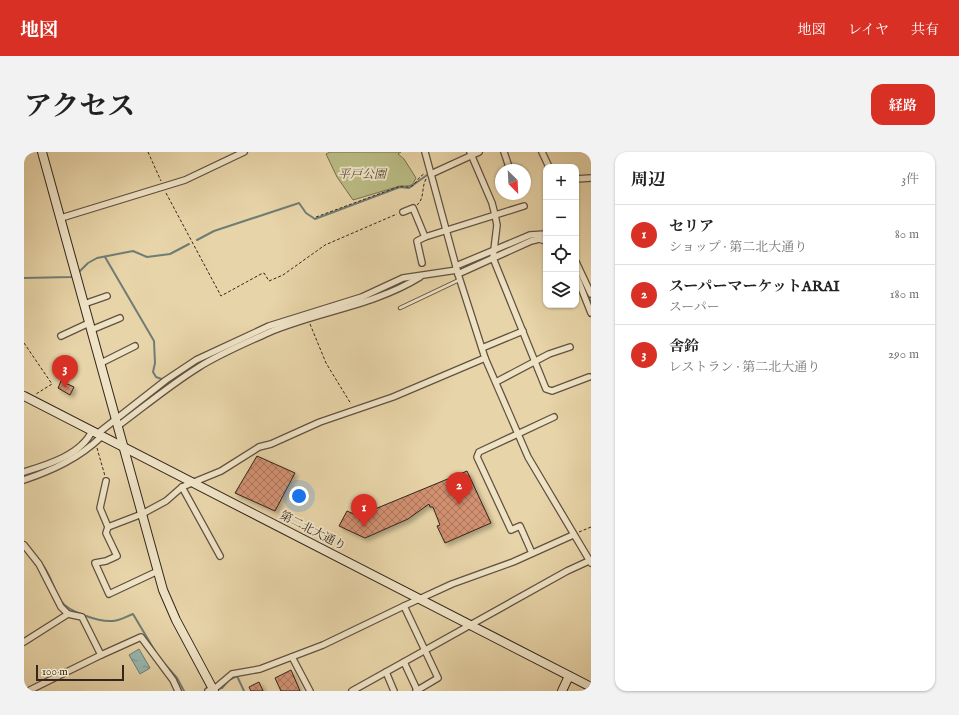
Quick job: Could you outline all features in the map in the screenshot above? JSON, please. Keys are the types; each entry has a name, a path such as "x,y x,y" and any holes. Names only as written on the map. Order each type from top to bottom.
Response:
{"street":[{"path":"42,152 167,601 212,690 232,674 260,669 323,645 404,606 573,535"},
{"path":"61,218 185,180 244,152"},
{"path":"352,691 470,625 591,561 573,535 528,458 519,434 485,358 457,270 425,152"},
{"path":"431,173 471,153 479,152"},
{"path":"504,152 508,164"},
{"path":"542,152 547,164"},
{"path":"471,153 492,203 495,214 497,225 493,258 546,389 552,391 589,377"},
{"path":"579,179 590,178 591,185"},
{"path":"422,263 417,241 446,230 524,206"},
{"path":"403,212 413,208 425,238"},
{"path":"457,270 494,249 530,234 543,234"},
{"path":"24,480 63,465 83,452 96,436 116,418 166,380 196,360 270,329 362,297 403,278 457,270 493,258 531,241 543,241"},
{"path":"579,268 591,294"},
{"path":"118,426 171,385 200,366 270,329 364,302 407,285 421,276"},
{"path":"579,283 591,313"},
{"path":"84,304 107,296"},
{"path":"61,336 120,318"},
{"path":"482,348 523,331"},
{"path":"101,363 135,346"},
{"path":"496,382 534,361 570,347"},
{"path":"108,527 142,514 166,501 182,487 221,471 259,447 354,410 392,397 485,358"},
{"name":"第二北大通り","path":"24,396 96,436 124,448 591,687"},
{"path":"532,553 520,526 511,530 476,457 479,452 554,417"},
{"path":"24,472 44,466 79,448 88,439 96,436"},
{"path":"106,480 100,508 108,527 106,533 117,556 106,561 95,563 109,594 158,571"},
{"path":"182,487 220,556"},
{"path":"24,545 39,564 61,607 68,614 82,618 101,655"},
{"path":"404,606 438,678 417,691 404,662"},
{"path":"24,642 68,614"},
{"path":"28,691 141,637 173,680 178,691"},
{"path":"292,657 310,691"},
{"path":"386,672 394,691"},
{"path":"562,691 569,676"}],"lane":[{"path":"400,308 460,280"}],"path":[{"path":"148,152 172,207 221,296 261,274 264,273 269,281 283,275 325,245 403,212"},
{"path":"413,208 422,200 423,185 431,173"},
{"path":"316,217 398,187 412,186 418,178 431,173"},
{"path":"309,319 313,335 326,363 354,410"},
{"path":"24,342 52,384 36,393 33,400"},
{"path":"96,436 106,480"},
{"path":"573,535 591,527"}],"green space":[{"name":"平戸公園","path":"330,152 401,152 398,154 404,159 416,178 413,184 409,186 400,186 353,200 337,177 326,154"}],"water":[{"path":"139,649 150,668 140,674 129,655"}],"building":[{"path":"61,381 74,387 70,395 58,388"},
{"path":"257,456 295,473 275,511 235,493"},
{"path":"467,471 491,523 445,543 437,526 440,525 433,507 430,507 429,504 408,519 365,538 339,526 347,511 358,516"},
{"path":"291,670 300,691 281,691 275,678"},
{"path":"259,682 263,691 251,691 249,687"}],"waterway":[{"path":"197,240 214,231 299,203 306,213 315,219 400,187 409,188 427,175"},
{"path":"466,266 533,237"},
{"path":"78,273 88,263 97,258 133,251 147,257 170,254 189,244"},
{"path":"105,257 154,341 155,363 153,372 156,377 164,380"},
{"path":"24,278 71,277 74,275"},
{"path":"364,299 405,282"},
{"path":"587,292 591,303"},
{"path":"121,419 168,382 216,354"},
{"path":"74,454 91,442"},
{"path":"24,476 34,473"},
{"path":"41,563 61,601 70,609 85,616 107,621 117,620 133,614 155,651"},
{"path":"162,661 177,678 184,691"},
{"path":"217,689 222,688 229,680 237,676 244,691"}],"place":[{"name":"舎鈴","path":"65,388"},
{"name":"スーパーマーケットARAI","path":"459,505"},
{"name":"セリア","path":"364,527"}]}
